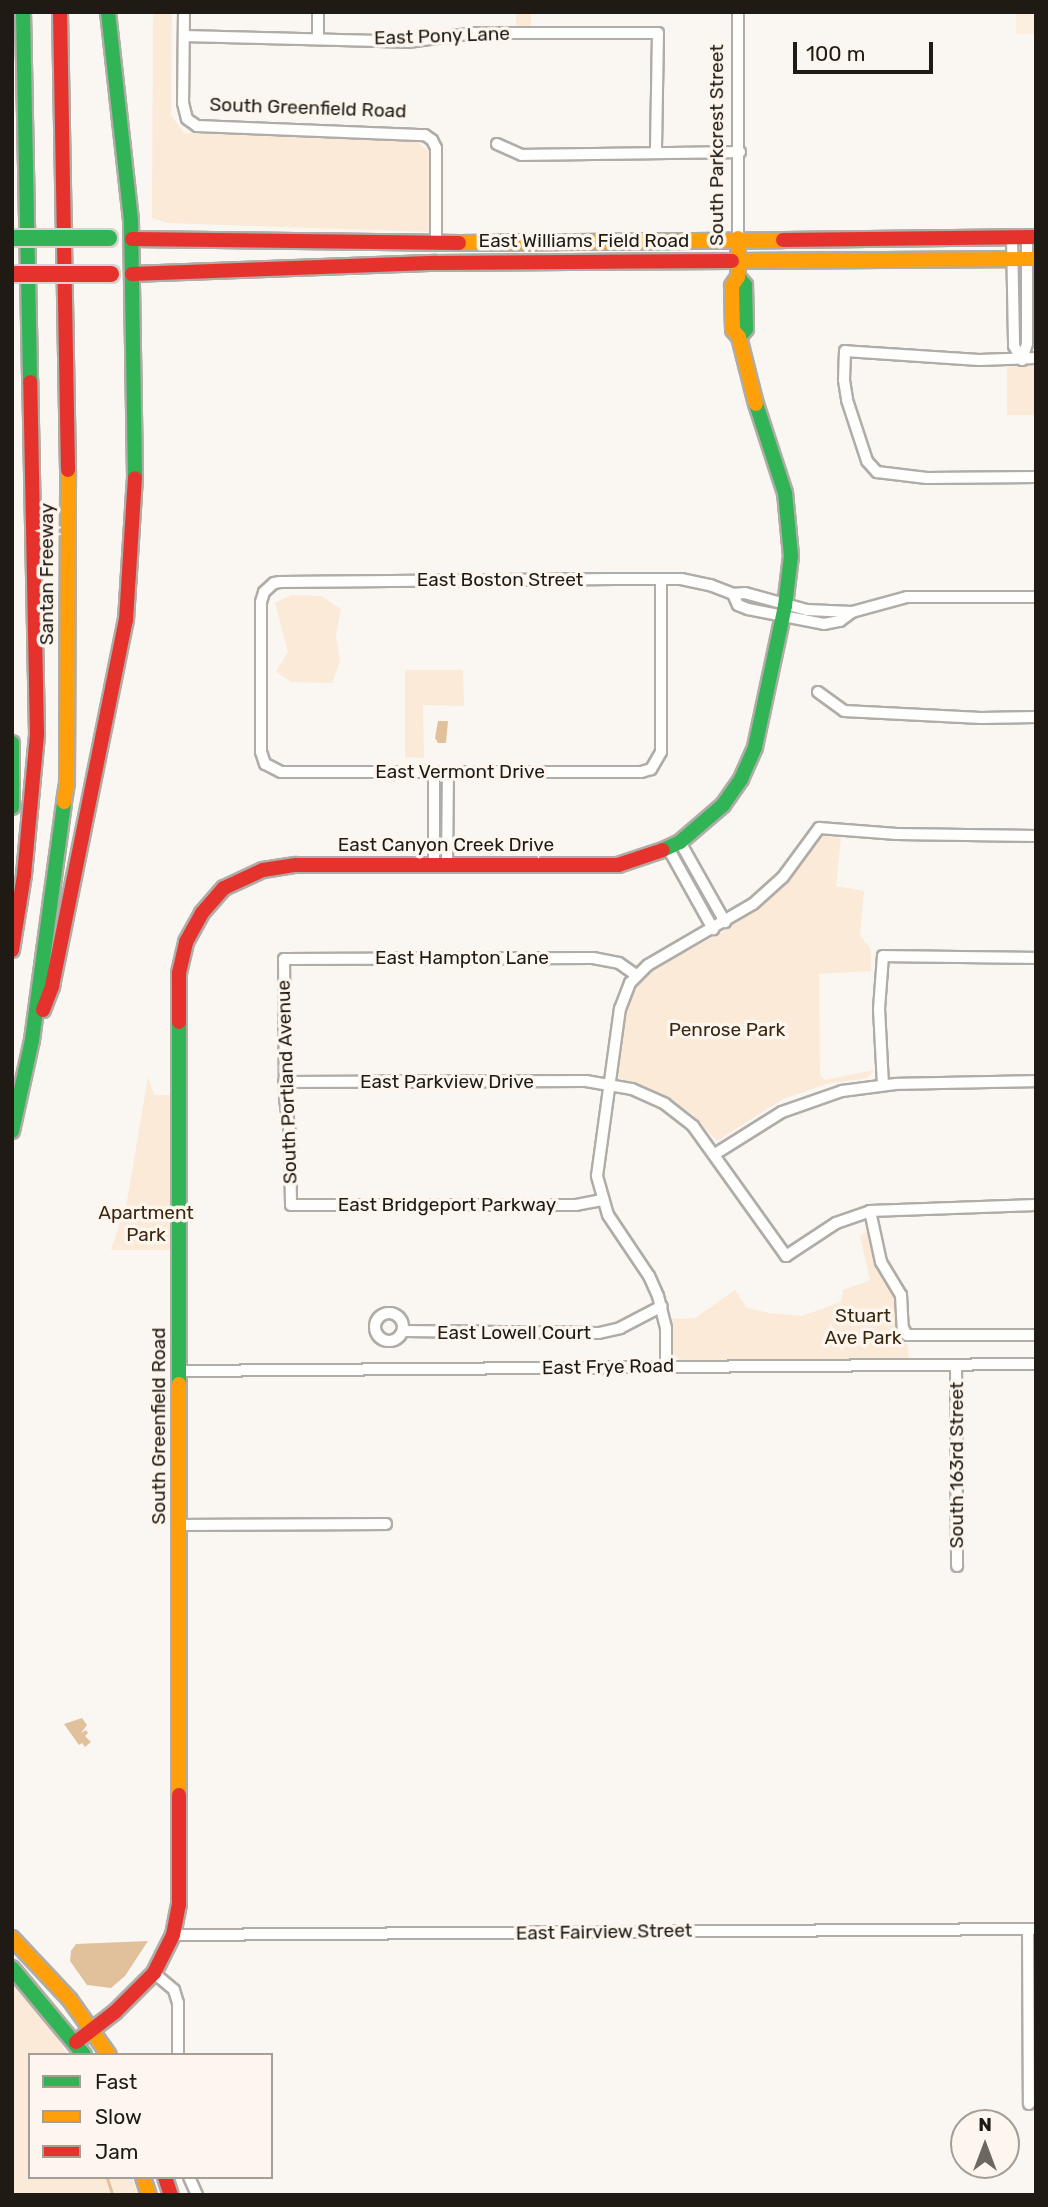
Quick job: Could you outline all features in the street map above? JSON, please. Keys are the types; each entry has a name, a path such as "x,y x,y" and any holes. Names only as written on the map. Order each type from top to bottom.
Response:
{"main road":[{"name":"Santan Freeway","path":"12,950 24,875 37,734 23,12"},
{"name":"Santan Freeway","path":"12,1131 32,1040 67,782 69,541 60,12"},
{"path":"32,1040 52,986 126,620 135,509 132,239 108,12"},
{"path":"12,239 109,237"},
{"name":"East Williams Field Road","path":"132,239 436,243 1025,237"},
{"name":"South Parkcrest Street","path":"674,845 723,806 749,763 755,747 784,612 791,556 788,504 744,370 739,337 746,329 745,285 738,270 738,239"},
{"name":"East Williams Field Road","path":"132,274 436,263 738,270 1024,259"},
{"path":"12,274 111,274"},
{"path":"12,743 12,807"},
{"name":"East Canyon Creek Drive","path":"224,888 263,870 278,867 609,865 636,861 674,845"},
{"name":"South Greenfield Road","path":"80,2049 93,2030 154,1973 173,1935 180,1882 179,973 181,955 191,931 224,888"},
{"path":"12,1938 46,1972 93,2030 108,2053"},
{"path":"12,1968 80,2049"}],"street":[{"name":"South Greenfield Road","path":"184,12 184,111 187,120 197,126 413,133 432,140 436,158 436,243"},
{"path":"318,12 318,37"},
{"name":"South Parkcrest Street","path":"738,12 738,239"},
{"name":"East Pony Lane","path":"184,36 318,37 408,42 475,33 658,33 656,153"},
{"path":"497,144 522,155 740,152"},
{"path":"1022,359 1014,346 1025,237"},
{"path":"1022,359 1027,344 1025,237"},
{"path":"1036,358 947,359 845,351 847,400 867,461 876,471 927,478 1036,477"},
{"name":"East Vermont Drive","path":"265,764 281,772 641,772 657,765 661,752 661,579"},
{"name":"East Boston Street","path":"265,764 261,752 261,602 267,588 280,582 695,581 733,594 738,605 784,612 824,624 840,621 852,612 912,597 1036,597"},
{"path":"818,692 844,710 981,719 1036,717"},
{"path":"434,772 441,866"},
{"path":"441,866 448,772"},
{"path":"666,1367 666,1328 662,1306 649,1276 612,1222 602,1199 597,1160 621,1003 636,975 648,965 753,904 783,877 819,828 923,835 1036,835"},
{"path":"674,845 725,922"},
{"path":"674,845 713,929"},
{"path":"883,1085 879,1009 883,956 1036,958"},
{"name":"East Hampton Lane","path":"284,958 593,958 614,961 636,975"},
{"name":"South Portland Avenue","path":"284,958 284,1082 290,1134 291,1205"},
{"path":"715,1154 763,1122 801,1103 842,1091 883,1085 1036,1081"},
{"name":"East Parkview Drive","path":"284,1082 609,1083 632,1088 665,1104 693,1126 786,1256 836,1223 870,1212"},
{"name":"East Bridgeport Parkway","path":"291,1205 576,1205 602,1199"},
{"path":"1036,1205 870,1212 881,1262 901,1294 903,1328 907,1335 1036,1335"},
{"name":"East Lowell Court","path":"403,1331 599,1333 620,1328 662,1306"},
{"name":"South 163rd Street","path":"956,1364 957,1566"},
{"name":"East Frye Road","path":"181,1371 1036,1364"},
{"path":"179,1525 386,1524"},
{"path":"1028,2104 1032,1929"},
{"name":"East Fairview Street","path":"173,1935 1032,1929"},
{"path":"154,1973 168,1983 176,1997 178,2053"},
{"path":"190,2179 197,2195"}],"shaded area":[{"path":"1016,12 1036,12 1036,34 1016,34"},
{"path":"438,721 448,721 446,743 438,743 435,738"},
{"path":"82,1718 87,1725 81,1733 86,1730 88,1733 85,1736 91,1742 85,1747 82,1743 79,1745 64,1724"},
{"path":"148,1941 125,1976 111,1988 87,1985 70,1961 71,1951 76,1944"}],"green space":[{"path":"153,12 172,12 171,115 184,133 416,140 430,153 429,232 167,223 152,218"},
{"path":"516,12 531,12 531,26 516,26"},
{"path":"1007,366 1036,366 1036,415 1007,415"},
{"path":"291,595 321,596 341,609 336,635 340,661 332,683 291,682 276,671 288,652 275,603"},
{"path":"405,670 463,670 464,706 423,705 424,758 405,757"},
{"name":"Penrose Park","path":"823,835 841,838 836,886 864,891 860,935 871,950 871,971 819,974 820,1075 825,1080 874,1070 867,1078 827,1084 781,1100 717,1141 692,1114 654,1091 619,1078 616,1068 624,1013 634,978 718,935 770,899"},
{"name":"Apartment Park","path":"148,1077 154,1095 171,1095 172,1250 111,1250 127,1201"},
{"name":"Stuart Ave Park","path":"867,1231 879,1270 894,1292 896,1329 908,1346 909,1359 683,1362 672,1353 671,1319 695,1318 735,1290 747,1308 769,1313 802,1316 841,1302 843,1290 870,1280 860,1236"},
{"path":"12,1985 50,2027 67,2053 28,2053 28,2179 133,2179 138,2195 12,2195"}],"waterway":[{"path":"108,2179 113,2195"}],"traffic: fast":[{"path":"23,12 30,382"},
{"path":"108,12 131,221 135,478"},
{"path":"12,238 109,238"},
{"path":"738,277 745,285 746,329 739,337"},
{"path":"663,850 680,842 723,805 741,779 755,747 785,606 791,556 785,493 756,404"},
{"path":"12,743 12,807"},
{"path":"12,1131 32,1040 64,802"},
{"path":"179,1022 179,1384"},
{"path":"12,1968 82,2053"}],"traffic: slow":[{"path":"738,238 738,277 732,286 733,330 739,337 756,404"},
{"path":"459,243 783,240"},
{"path":"732,261 1036,259"},
{"path":"64,802 67,782 68,470"},
{"path":"179,1384 179,1795"},
{"path":"12,1938 70,2000 108,2053"},
{"path":"144,2179 149,2195"}],"traffic: jam":[{"path":"60,12 68,470"},
{"path":"783,240 1036,237"},
{"path":"132,239 459,243"},
{"path":"132,274 436,263 732,261"},
{"path":"12,274 111,274"},
{"path":"12,950 24,875 37,734 30,382"},
{"path":"43,1010 52,986 126,620 135,478"},
{"path":"179,1022 179,973 186,942 202,913 224,888 263,870 296,865 618,865 663,850"},
{"path":"76,2042 115,2012 154,1973 173,1935 179,1904 179,1795"},
{"path":"166,2179 171,2195"}]}
